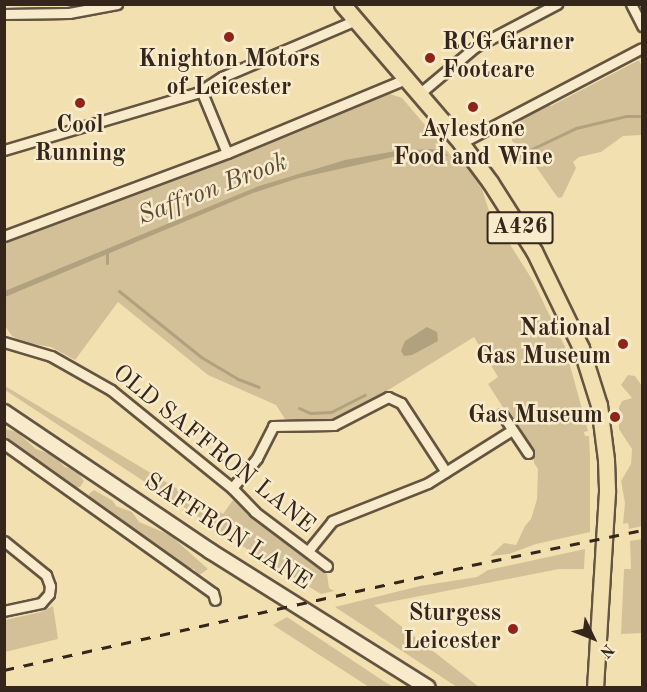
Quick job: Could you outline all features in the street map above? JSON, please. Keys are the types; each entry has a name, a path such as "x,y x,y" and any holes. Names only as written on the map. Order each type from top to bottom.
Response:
{"main road":[{"name":"A426","path":"342,4 461,143 506,206 540,261 575,333 599,405 604,429 607,492 596,687"},
{"name":"SAFFRON LANE","path":"4,412 210,551 428,687"}],"street":[{"path":"4,14 117,4"},
{"path":"419,94 476,47 556,4"},
{"path":"631,4 642,26"},
{"path":"4,150 201,90 222,77 356,20"},
{"path":"461,143 642,48"},
{"path":"4,236 227,153 406,79"},
{"path":"201,90 227,153"},
{"name":"OLD SAFFRON LANE","path":"4,342 54,357 111,390 232,488 255,512 327,566"},
{"path":"232,488 257,458 273,426 278,424 318,427 334,424 388,397 401,403 446,472"},
{"path":"502,414 528,453"},
{"path":"308,551 332,521 419,487 512,430"},
{"path":"4,444 213,593 215,600"},
{"path":"4,541 46,576 50,591 41,603 4,612"}],"shaded area":[{"path":"639,60 642,67 642,135 623,136 601,152 579,157 573,162 576,168 562,197 558,198 530,158 520,164 516,158 516,144 512,141 511,125 521,115 544,103 551,106"},
{"path":"387,93 402,98 454,159 466,166 482,189 489,211 533,281 565,347 588,431 584,432 585,436 589,436 590,532 536,544 509,554 490,556 504,543 516,545 531,519 537,499 538,469 534,463 533,448 507,407 504,409 488,384 498,377 474,337 348,415 324,422 309,422 285,419 276,405 208,375 118,302 75,360 51,347 22,342 12,336 5,326 4,242 302,129"},
{"path":"430,149 444,151 448,156 426,154 393,157 299,178 253,193 5,297 5,291 259,186 345,160 396,151"},
{"path":"427,327 437,332 438,341 412,355 404,356 401,351 405,341"},
{"path":"628,375 635,376 642,386 642,526 629,529 628,523 623,524 625,503 621,481 631,464 632,449 619,429 619,407 622,401 632,398 621,385"},
{"path":"5,386 206,506 208,504 223,514 233,500 253,519 327,574 329,588 334,591 321,594 247,549 5,390"},
{"path":"5,429 17,432 36,449 53,455 65,467 76,470 84,481 80,487 75,488 64,483 41,463 5,440"},
{"path":"94,490 113,501 116,506 132,512 139,522 170,535 208,569 198,576 194,569 183,568 175,559 171,559 140,537 133,527 126,527 89,501 89,494"},
{"path":"642,539 642,633 621,634 624,569 631,569 630,541"},
{"path":"585,549 584,569 559,569 374,605 479,687 457,687 335,607 420,586 477,577 488,570"},
{"path":"53,606 58,639 5,652 5,620 41,612"},
{"path":"287,617 394,687 369,687 273,625"}],"waterway":[{"name":"Saffron Brook","path":"517,156 576,128 626,116 642,116"},
{"path":"107,251 107,263"},
{"path":"119,291 201,357 238,379 259,387"},
{"path":"299,408 310,413 331,412 365,395"}],"railway":[{"path":"4,670 472,565 642,530"}],"place":[{"name":"Knighton Motors of Leicester","path":"229,37"},
{"name":"RCG Garner Footcare","path":"430,58"},
{"name":"Cool Running","path":"80,103"},
{"name":"Aylestone Food and Wine","path":"473,107"},
{"name":"National Gas Museum","path":"623,344"},
{"name":"Gas Museum","path":"615,417"},
{"name":"Sturgess Leicester","path":"513,629"}]}
